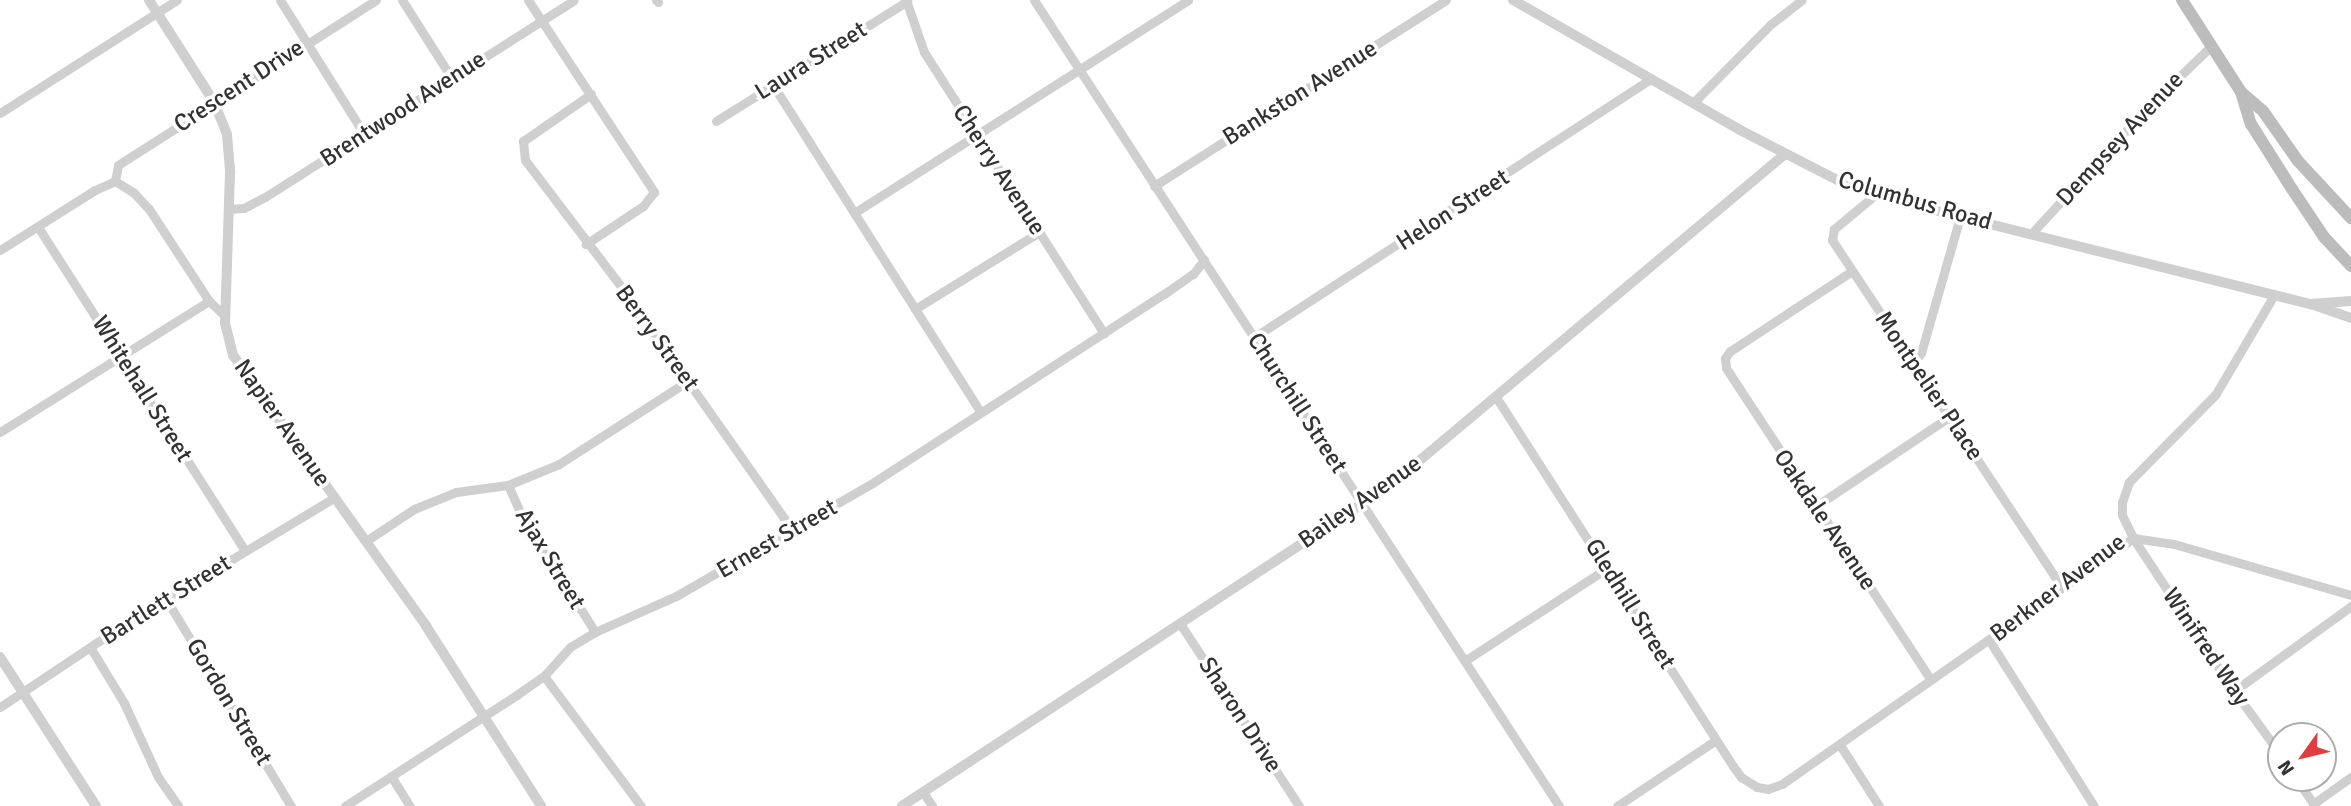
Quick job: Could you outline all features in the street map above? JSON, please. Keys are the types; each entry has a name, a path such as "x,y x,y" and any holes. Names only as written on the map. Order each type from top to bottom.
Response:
{"main road":[{"path":"2182,0 2241,92 2251,124 2292,189 2324,237 2351,266"},
{"path":"2241,92 2263,111 2298,161 2351,218"}],"street":[{"name":"Napier Avenue","path":"149,0 214,102 227,135 229,209 226,336 239,365 366,541 541,806"},
{"path":"0,113 177,0"},
{"path":"280,0 364,134"},
{"name":"Crescent Drive","path":"115,181 118,165 376,0"},
{"path":"402,0 451,77"},
{"path":"528,0 654,192 643,206 586,244"},
{"name":"Brentwood Avenue","path":"229,209 250,206 575,0"},
{"name":"Laura Street","path":"716,121 907,0"},
{"name":"Cherry Avenue","path":"907,0 924,52 1104,334"},
{"name":"Churchill Street","path":"1034,0 1559,806"},
{"path":"854,213 1188,0"},
{"name":"Bankston Avenue","path":"1154,186 1446,0"},
{"path":"1695,102 1762,33 1802,0"},
{"name":"Columbus Road","path":"1522,2 1650,79 1842,182 1875,194 1960,217 2311,304 2351,318"},
{"name":"Dempsey Avenue","path":"2031,234 2145,110 2211,46"},
{"name":"Helon Street","path":"1253,338 1650,79"},
{"path":"773,85 981,413"},
{"name":"Berry Street","path":"591,94 535,130 523,142 525,160 688,381 793,531"},
{"name":"Bailey Avenue","path":"901,806 1388,487 1786,154"},
{"path":"0,250 95,190 115,181 134,193 149,209 209,300 225,316"},
{"name":"Montpelier Place","path":"1875,194 1832,233 1834,245 2062,587"},
{"path":"1913,363 1921,353 1960,217"},
{"name":"Whitehall Street","path":"38,227 245,551"},
{"path":"915,309 1039,232"},
{"name":"Ernest Street","path":"345,806 544,676 558,657 595,632 651,609 793,531 1104,334 1193,274 1204,260"},
{"name":"Oakdale Avenue","path":"1852,271 1748,338 1726,358 1728,372 1931,680"},
{"name":"Berkner Avenue","path":"1778,786 2133,538 2122,515 2122,502 2129,482 2215,395 2274,295"},
{"path":"0,432 209,300"},
{"name":"Columbus Road","path":"2311,304 2351,301"},
{"path":"366,541 414,509 456,492 508,485 559,464 688,381"},
{"name":"Gledhill Street","path":"1496,397 1716,740 1748,783 1768,789 1778,786"},
{"path":"1816,506 1949,417"},
{"name":"Ajax Street","path":"508,485 520,512 595,632"},
{"name":"Bartlett Street","path":"0,707 166,599 335,497"},
{"path":"2133,538 2174,544 2351,595"},
{"name":"Winifred Way","path":"2133,538 2234,691 2267,736"},
{"path":"1466,660 1607,568"},
{"name":"Gordon Street","path":"166,599 291,806"},
{"path":"2234,691 2351,606"},
{"name":"Sharon Drive","path":"1181,625 1299,806"},
{"path":"1989,640 2094,806"},
{"path":"90,647 124,703 158,777 178,806"},
{"path":"0,657 96,806"},
{"path":"544,676 641,806"},
{"path":"1617,806 1716,740"},
{"path":"1840,745 1878,806"},
{"path":"391,776 410,806"},
{"path":"2314,805 2351,777"},
{"path":"923,792 932,806"}]}
